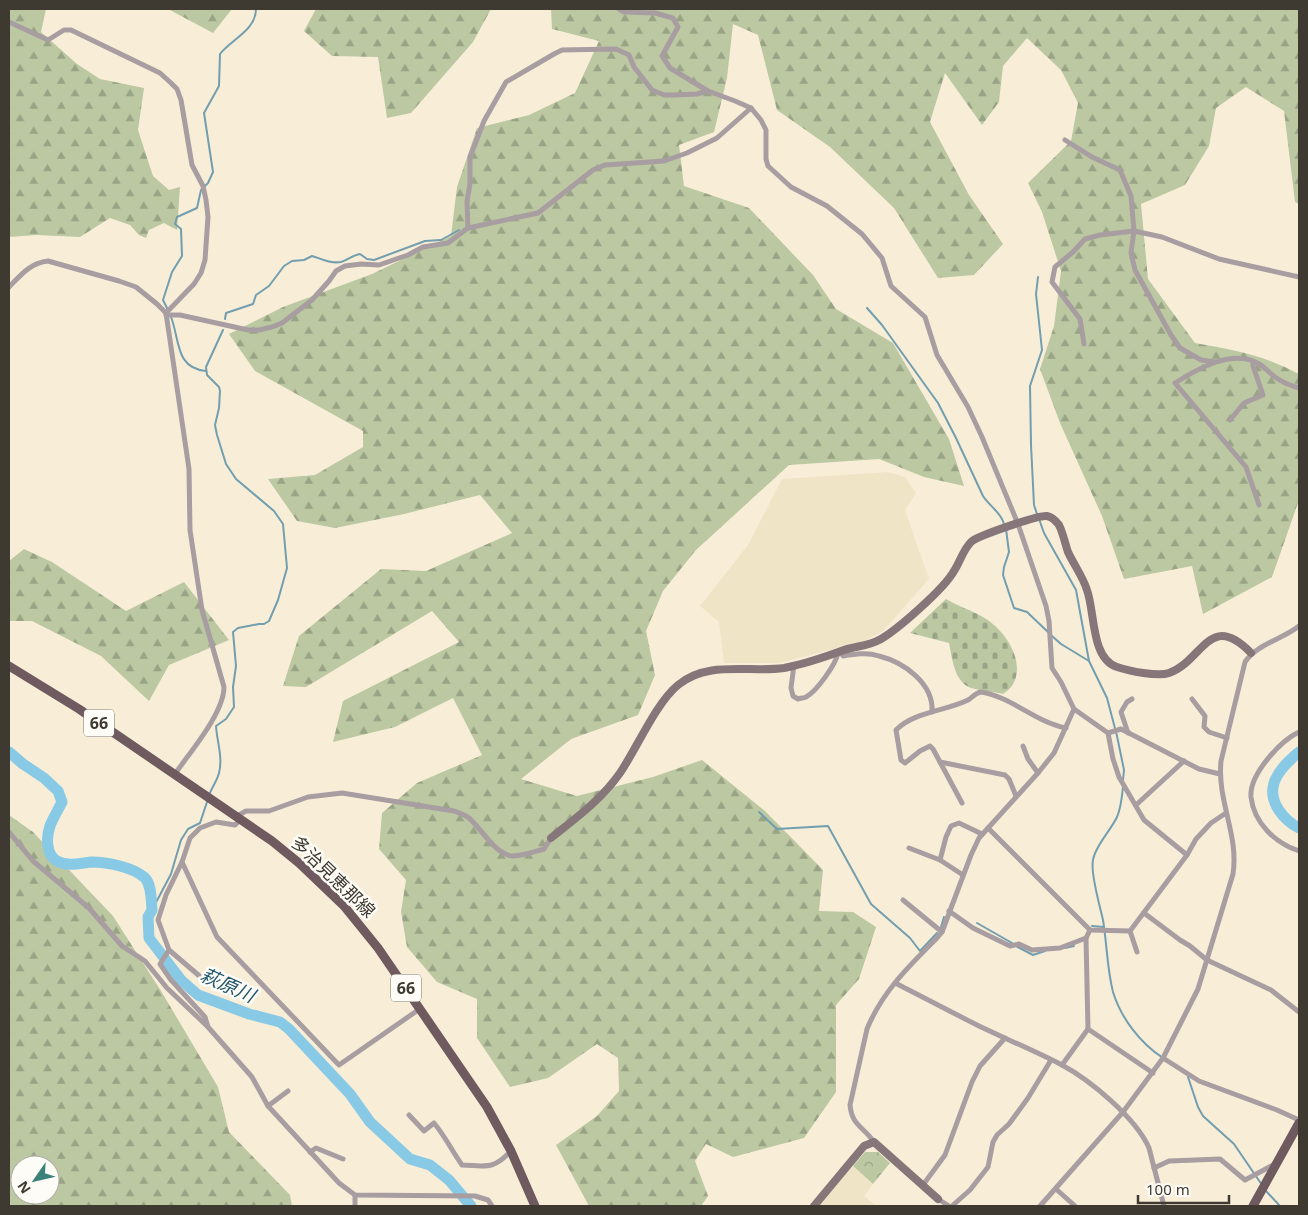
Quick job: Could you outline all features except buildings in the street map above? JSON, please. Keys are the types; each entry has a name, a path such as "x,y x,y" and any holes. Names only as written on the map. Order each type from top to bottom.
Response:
{"main road":[{"name":"多治見恵那線","path":"9,666 54,693 227,809 299,863 344,906 378,948 472,1084 511,1151 535,1206"},
{"path":"1253,1206 1299,1122"}],"street":[{"path":"619,9 624,12 655,13 672,18 678,27 662,56 670,68 708,91 751,108 761,120 766,130 766,159 768,166 791,187 827,206 862,234 882,258 891,286 925,317 937,355 982,436 1018,524 1046,606 1050,628 1052,668 1074,708 1108,734 1119,777 1144,820 1187,855"},
{"path":"9,22 48,40 64,30 71,30 160,73 172,82 181,100 192,165 204,189 208,217 205,260 201,273 187,293 166,314"},
{"path":"468,228 467,202 470,183 470,157 484,121 506,82 554,54 562,50 616,49 628,55 634,67 652,90 664,95 697,94 708,91"},
{"path":"166,314 180,315 248,330 272,328 312,300 336,271 345,266 360,264 379,265 408,255 423,247 448,243 468,228 538,213 593,170 605,165 664,161 687,153 717,138 751,108"},
{"path":"1065,140 1092,157 1120,170 1131,196 1134,231 1131,253 1135,270 1180,348 1201,360 1215,362 1246,360 1258,363 1277,378 1299,388"},
{"path":"1084,344 1080,319 1052,282 1055,267 1085,240 1100,235 1134,231 1162,237 1219,259 1299,277"},
{"path":"9,287 37,262 48,261 136,287 166,314 189,469 190,530 202,610 224,687 224,693 217,712 175,774"},
{"path":"1215,362 1198,368 1175,383 1246,467 1259,505"},
{"path":"1230,420 1244,403 1263,396 1252,366 1253,362"},
{"path":"235,995 203,979 169,950 158,920 190,838 200,828 216,822 231,826 236,825 239,818 246,811 269,811 308,797 342,793 462,813 475,824 494,847 511,856 528,854 544,849 551,838 592,806 606,791 620,773 666,698 677,685 701,672 718,669 772,669 870,645 896,629 946,582 954,572 970,542 980,536 1032,519 1047,516 1054,519 1059,525 1068,552 1088,590 1099,650 1105,660 1115,667 1167,674 1179,668 1205,644 1217,636 1238,640 1251,653"},
{"path":"1040,1206 1123,1112 1153,1073 1198,989 1235,859 1234,842 1226,813 1220,774 1226,738 1245,662 1251,653 1299,626"},
{"path":"794,665 791,688 793,696 798,699 806,697 821,682 837,659 839,652"},
{"path":"839,652 843,656 862,653 878,655 908,670 921,681 931,697 932,712"},
{"path":"962,803 930,746 905,763 901,760 896,730 901,724 960,703 981,692 1004,698 1055,726 1066,728"},
{"path":"1128,733 1122,712 1127,702 1132,699"},
{"path":"1192,699 1205,716 1204,727 1209,732 1226,738"},
{"path":"1051,1060 1028,1098 1009,1124 997,1135 993,1142 988,1167 970,1190 951,1206 938,1199 874,1142 854,1121 852,1115 850,1105 867,1029 872,1018 902,973 942,932 976,842 1038,773 1054,752 1074,708"},
{"path":"1108,734 1121,729 1199,769 1220,774"},
{"path":"1299,732 1291,736 1270,755 1258,773 1251,795 1256,816 1270,836 1299,851"},
{"path":"1022,746 1038,773"},
{"path":"940,762 1005,776 1009,779 1016,796"},
{"path":"1136,805 1184,762"},
{"path":"1130,931 1187,855 1196,839 1211,823 1226,813"},
{"path":"940,860 951,826 960,824 982,834"},
{"path":"988,828 1090,930 1130,931"},
{"path":"9,832 33,861 89,908 122,946 145,960 167,988 208,1027 248,1071 268,1106 338,1183 355,1195 475,1196 488,1200 492,1206"},
{"path":"909,848 940,860 963,875"},
{"path":"182,862 217,937 339,1065 421,1008"},
{"path":"903,900 942,932"},
{"path":"949,911 973,928 1010,946 1019,944 1032,950 1060,948 1086,938"},
{"path":"1144,913 1207,960 1271,990 1299,1012"},
{"path":"1062,1065 1088,1029 1086,938 1090,930"},
{"path":"1130,931 1136,952"},
{"path":"169,950 160,964 171,980 205,1017 208,1027"},
{"path":"894,983 1062,1065 1075,1073 1123,1112 1145,1139 1164,1206"},
{"path":"1088,1029 1153,1073"},
{"path":"923,1185 944,1155 980,1066 1005,1038"},
{"path":"1161,1060 1175,1066 1199,1082 1277,1110 1299,1122"},
{"path":"268,1106 288,1091"},
{"path":"408,1115 424,1131 434,1123 444,1135 450,1148 462,1165 492,1166 501,1162 511,1151"},
{"path":"814,1206 864,1146 874,1142"},
{"path":"310,1152 316,1148 343,1159"},
{"path":"1154,1168 1169,1160 1220,1159 1245,1180 1278,1162"},
{"path":"1056,1189 1075,1206"},
{"path":"355,1195 355,1206"}],"shaded area":[{"path":"888,472 905,477 916,493 905,510 929,579 883,631 862,642 779,663 724,663 719,622 700,606 748,545 782,479"},
{"path":"853,1166 873,1184 864,1196 876,1206 818,1205"}],"green space":[{"path":"9,9 46,9 41,32 77,64 100,79 144,88 138,130 153,176 169,190 180,187 177,230 164,223 149,230 146,238 139,235 130,225 110,218 80,237 36,235 9,237"},
{"path":"168,9 232,9 213,33"},
{"path":"316,9 491,9 473,42 411,113 387,118 378,57 332,56 304,31"},
{"path":"551,9 1299,9 1299,204 1295,202 1284,111 1246,87 1216,108 1209,146 1185,185 1141,204 1148,279 1195,343 1248,354 1273,362 1299,374 1299,500 1272,577 1203,614 1192,566 1124,579 1102,516 1060,423 1040,369 1054,326 1061,271 1042,212 1028,183 1071,141 1078,103 1061,70 1027,38 1003,66 999,102 982,125 945,73 930,122 969,195 1003,244 974,275 938,278 894,208 830,147 777,110 758,35 733,24 727,78 714,132 679,145 684,186 749,208 813,275 836,309 893,343 949,439 964,486 924,477 879,459 789,465 696,550 663,591 646,631 655,675 638,715 571,739 521,779 577,796 653,777 702,760 765,811 823,870 819,911 853,912 876,927 859,979 836,1005 836,1092 804,1138 733,1157 706,1144 695,1161 708,1196 701,1206 589,1206 556,1145 597,1116 619,1091 618,1058 597,1044 548,1078 510,1087 477,1038 477,999 437,982 407,947 401,912 406,880 379,849 382,813 417,783 482,755 453,698 395,727 333,742 343,701 459,642 432,611 306,687 283,686 299,636 381,569 426,571 512,533 480,495 404,514 335,528 297,521 268,479 315,475 363,447 363,431 255,371 229,334 283,307 372,274 451,236 457,187 477,128 529,115 575,93 599,41 552,29"},
{"path":"24,549 52,562 126,611 184,582 229,640 169,665 149,701 101,656 32,621 9,621 9,561"},
{"path":"946,599 988,620 1001,632 1011,646 1016,661 1017,674 1013,684 1003,694 975,689 965,685 957,675 949,643 910,633"},
{"path":"9,815 33,832 113,916 161,991 218,1087 229,1132 290,1195 292,1206 9,1206"},
{"path":"865,1152 878,1152 890,1163 873,1184 853,1166"}],"waterway":[{"path":"168,310 163,300 172,272 182,256 181,229 175,224 177,217 197,208 201,190 208,183 213,172 204,113 219,86 220,54 248,29 255,16 256,9"},
{"path":"225,319 226,313 253,304 256,295 269,286 284,266 292,261 304,260 312,256 337,262 360,254 367,259 374,260 425,241 441,240 459,230"},
{"path":"1037,514 1034,505 1030,386 1042,350 1036,294 1038,277"},
{"path":"867,308 882,325 938,403 983,496 1000,516 1004,524"},
{"path":"171,317 180,352 184,359 196,369 206,371"},
{"path":"209,795 220,767 216,726 226,719 234,707 233,687 236,666 233,632 238,628 264,624 269,621 278,600 287,568 283,524 274,511 236,479 226,464 217,435 215,425 220,391 219,387 207,375 206,367 223,330"},
{"path":"1039,519 1044,533 1076,590 1089,661 1107,698 1117,736 1124,770 1123,780"},
{"path":"1006,529 1009,552 1003,575 1014,608 1027,612 1049,633"},
{"path":"1052,636 1061,644 1089,661"},
{"name":"萩原川","path":"9,752 58,791 62,802 51,823 48,835 49,850 53,858 65,864 92,862 112,864 133,870 144,877 150,888 151,897 152,910 148,917 149,938 181,980 198,995 249,1014 280,1022 289,1029 350,1094 370,1122 410,1159 430,1165 449,1180 471,1206"},
{"path":"1299,752 1278,774 1273,790 1273,797 1279,810 1293,825 1299,828"},
{"path":"1123,787 1117,817 1094,855 1092,866 1094,881 1103,920 1113,992 1121,1011 1132,1029 1163,1058"},
{"path":"152,910 171,874 181,840 188,829 200,823 208,799"},
{"path":"759,812 777,829 828,826 871,904 910,938 920,951 937,933"},
{"path":"941,927 944,917"},
{"path":"977,923 1012,943"},
{"path":"1092,926 1104,927"},
{"path":"1016,946 1033,955 1045,951"},
{"path":"1065,948 1074,946"},
{"path":"1188,1077 1203,1116 1234,1144 1262,1185"},
{"path":"1266,1191 1280,1206"}]}
